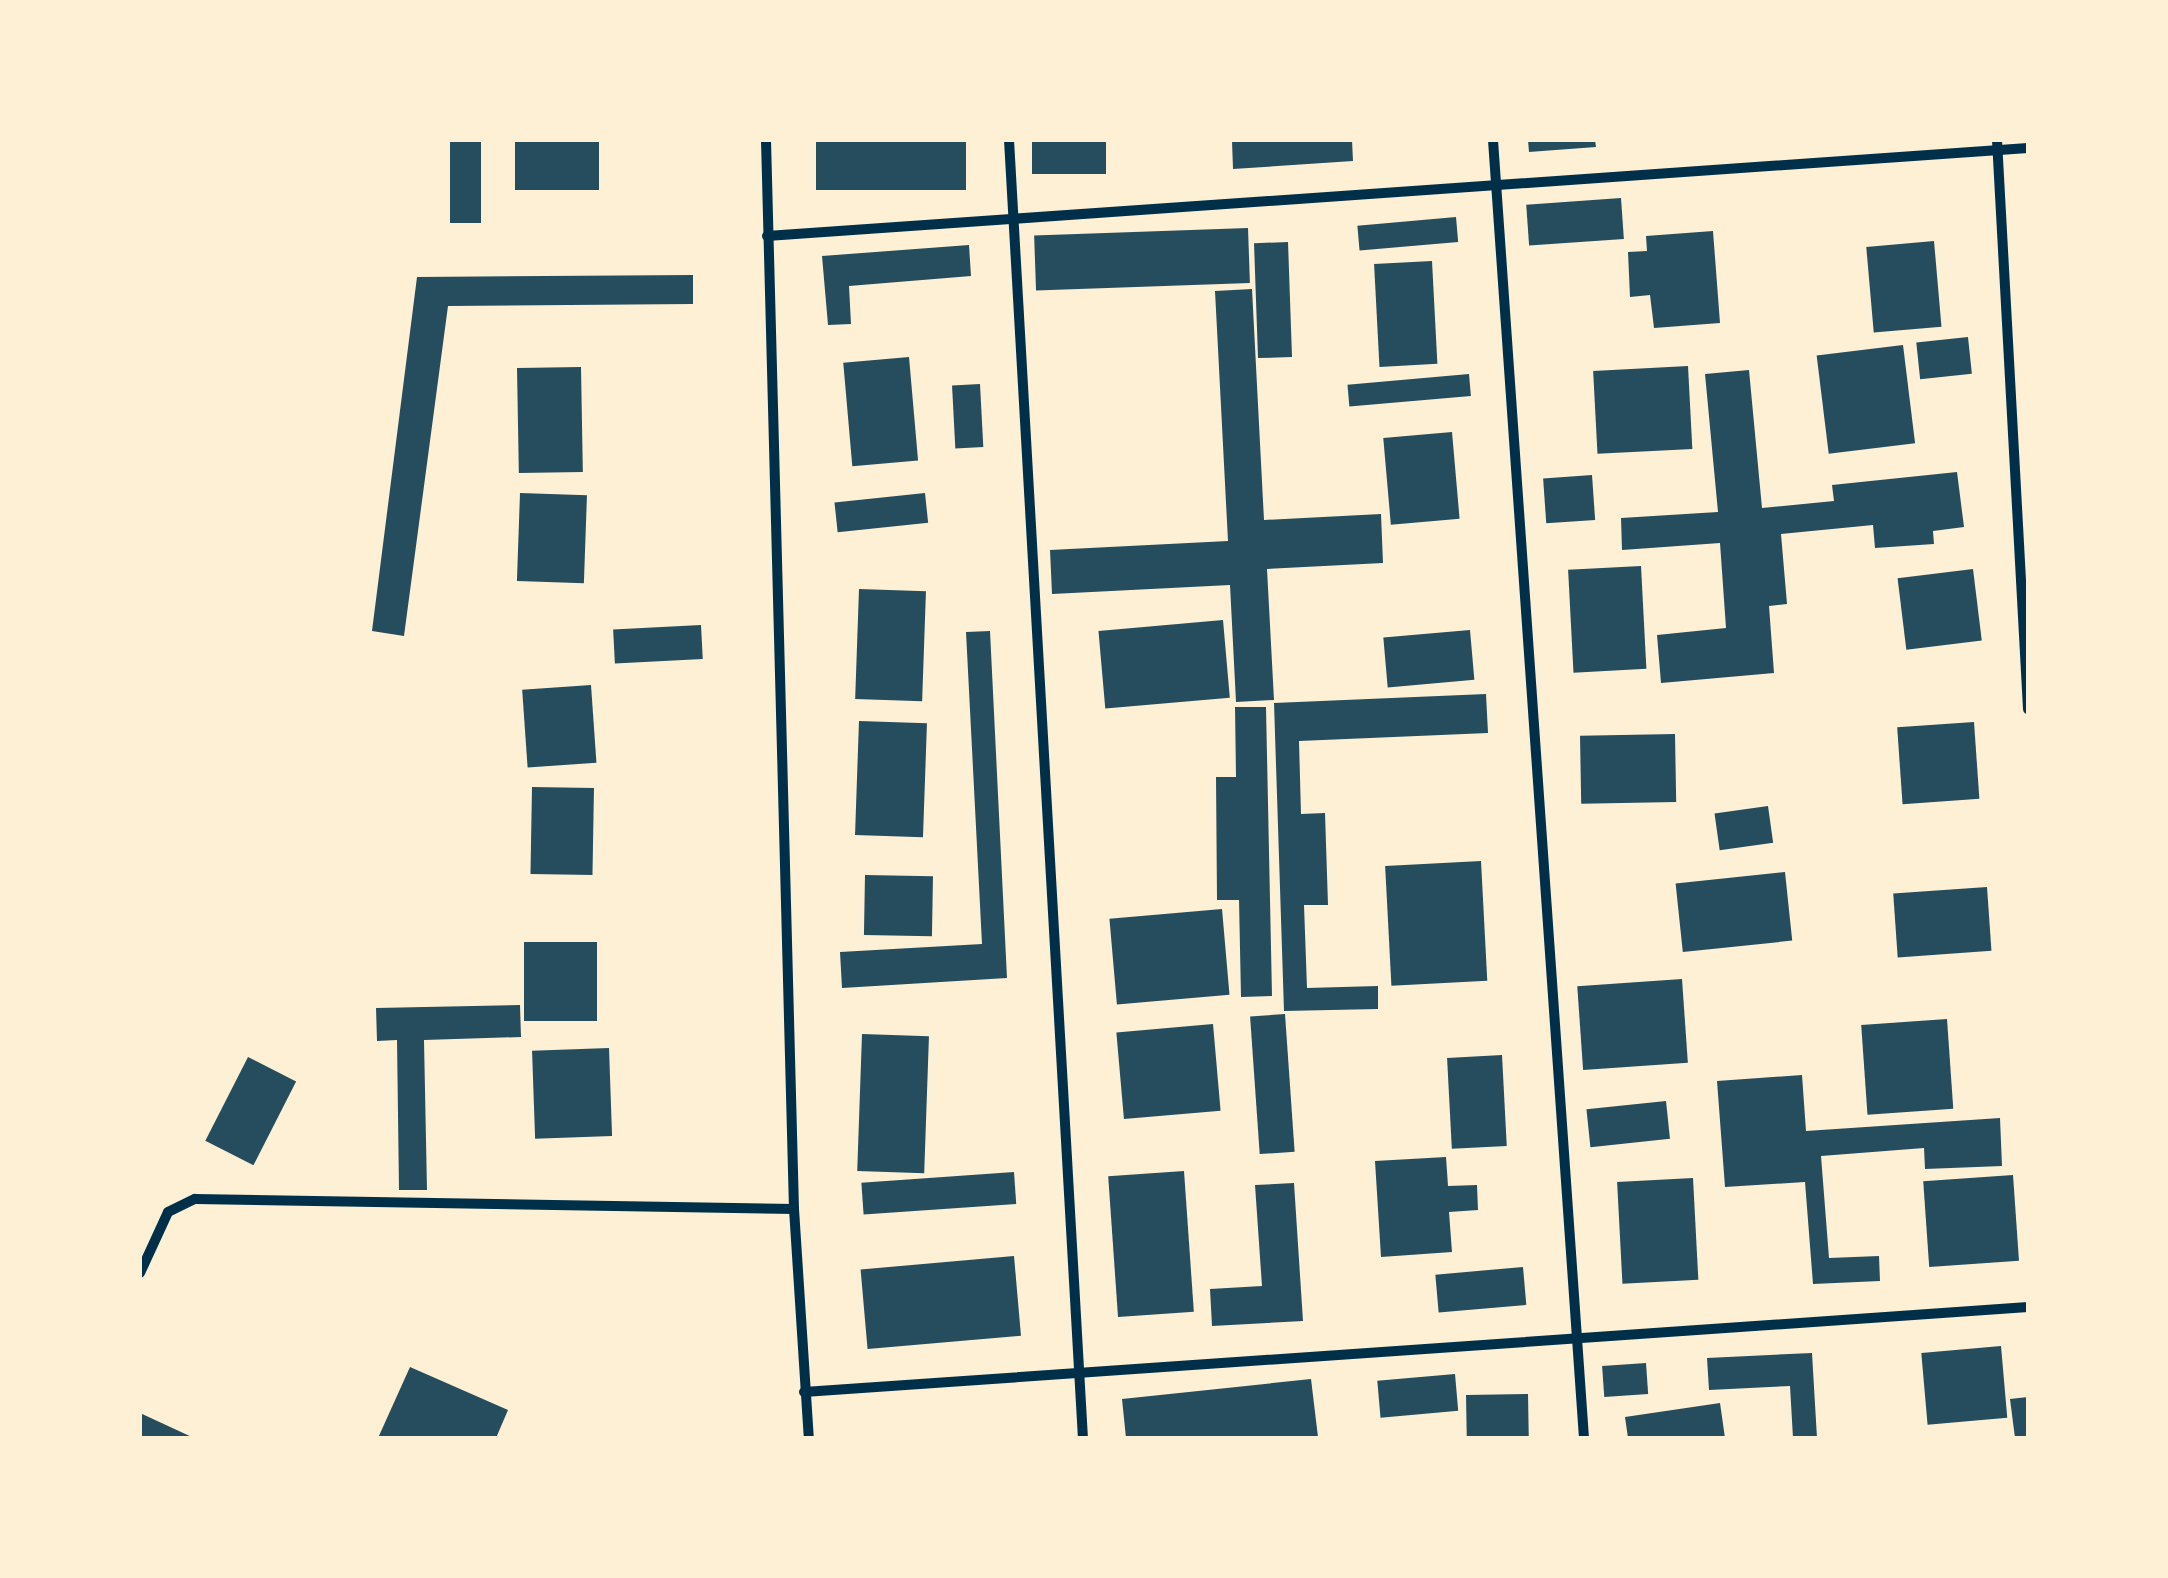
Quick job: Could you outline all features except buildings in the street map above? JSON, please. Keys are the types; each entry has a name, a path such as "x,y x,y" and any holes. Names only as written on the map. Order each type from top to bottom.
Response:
{"street":[{"path":"766,140 794,1209 809,1438"},
{"path":"1009,140 1083,1438"},
{"path":"1493,140 1584,1438"},
{"path":"767,236 1495,188 1997,145 2028,148"},
{"path":"1997,145 2028,709"},
{"path":"140,1274 168,1212 196,1199 794,1209"},
{"path":"804,1392 1078,1376 2028,1307"}]}
